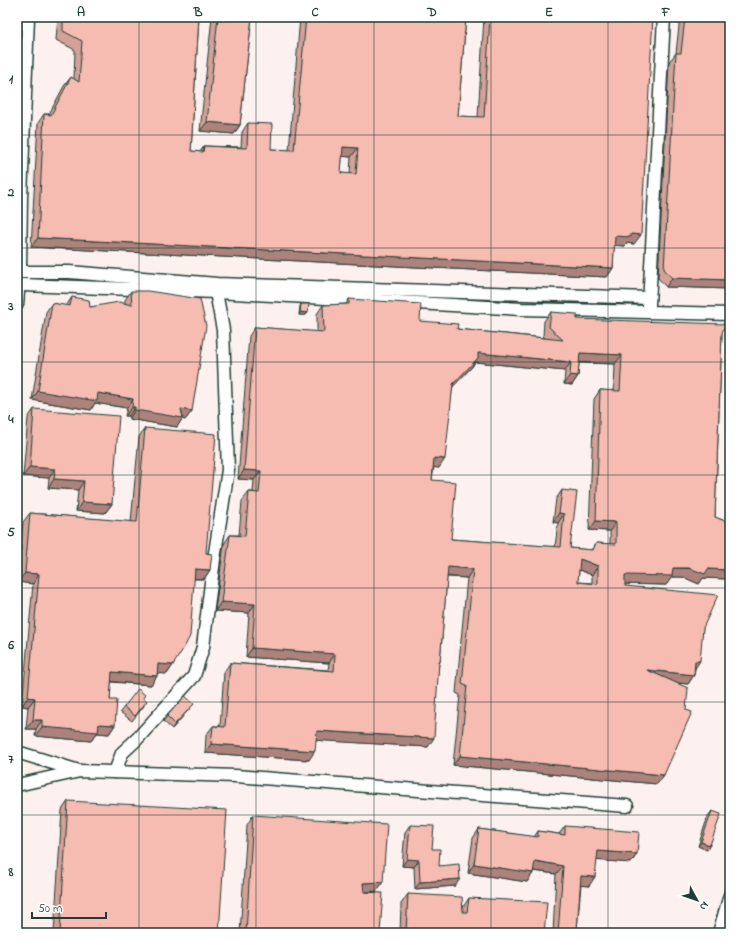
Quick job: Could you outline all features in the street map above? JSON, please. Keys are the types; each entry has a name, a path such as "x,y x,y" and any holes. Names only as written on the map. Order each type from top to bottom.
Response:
{"street":[{"path":"17,304 19,290 23,279 20,268 21,198 28,17"},
{"path":"650,313 649,298 664,17"},
{"path":"20,268 216,288 522,309 730,314"},
{"path":"116,772 122,753 137,739 194,676 203,646 214,559 228,470 223,330 216,288"},
{"path":"19,290 216,288 649,298"},
{"path":"17,752 80,771"},
{"path":"17,785 80,771 236,776 627,806"},
{"path":"719,933 730,895"}],"building":[{"path":"63,17 199,17 191,151 203,152 204,146 247,148 248,123 272,124 271,149 294,150 306,17 466,17 458,116 484,117 490,17 653,17 641,235 631,234 631,237 615,236 613,268 38,238 44,114 51,115 71,77 79,82 82,41 63,31","holes":["343,147 358,148 356,174 341,173"]},
{"path":"218,17 252,17 240,125 207,122"},
{"path":"685,17 730,17 730,280 672,278 664,269 676,53 681,53"},
{"path":"131,291 148,291 200,299 206,326 192,411 181,409 183,418 135,410 135,407 132,407 133,399 98,393 97,401 38,391 52,303 70,306 72,297 89,300 90,307 119,302 132,305"},
{"path":"349,299 421,304 420,321 458,324 457,329 563,340 549,327 551,312 577,314 577,319 725,324 722,333 715,517 730,523 730,570 708,569 705,574 689,568 673,568 672,576 625,575 625,586 718,595 703,628 700,661 695,661 694,675 647,670 688,688 686,710 692,712 664,775 460,756 467,686 462,684 473,569 448,567 439,662 434,738 317,731 315,751 211,744 213,726 225,727 230,663 334,671 335,654 252,648 255,604 221,602 230,535 245,536 249,492 259,493 261,471 244,470 255,327 324,332 323,305 349,304","holes":["478,353 571,362 570,375 578,376 580,353 622,355 620,391 600,390 596,521 616,522 616,544 596,543 593,550 570,548 577,492 562,490 559,513 564,514 561,547 451,539 456,482 432,480 434,458 445,459 453,384 478,358","580,559 598,566 598,584 578,582"]},
{"path":"301,304 309,304 308,313 300,312"},
{"path":"34,409 119,416 112,504 82,502 84,481 54,479 55,469 30,467"},
{"path":"145,428 216,434 206,553 212,554 210,570 195,569 190,636 173,665 158,664 157,676 112,672 110,700 117,700 115,725 99,724 98,732 42,727 42,720 33,720 35,698 28,697 39,574 25,573 30,513 137,522"},
{"path":"138,689 145,695 143,698 147,701 135,716 124,707"},
{"path":"185,696 194,704 175,724 167,716"},
{"path":"68,801 227,810 219,933 60,933"},
{"path":"712,811 721,814 710,845 701,842"},
{"path":"253,815 387,824 383,882 363,883 364,892 383,893 380,932 388,933 246,933"},
{"path":"410,825 434,826 432,849 440,849 439,866 459,864 460,879 420,882 419,860 407,859"},
{"path":"565,826 639,832 637,854 598,851 595,877 581,876 577,930 593,931 593,933 558,933 563,866 535,861 533,873 474,864 479,829 538,837 538,831 565,835"},
{"path":"408,894 462,897 463,912 467,912 469,898 547,902 544,933 406,933"}]}
